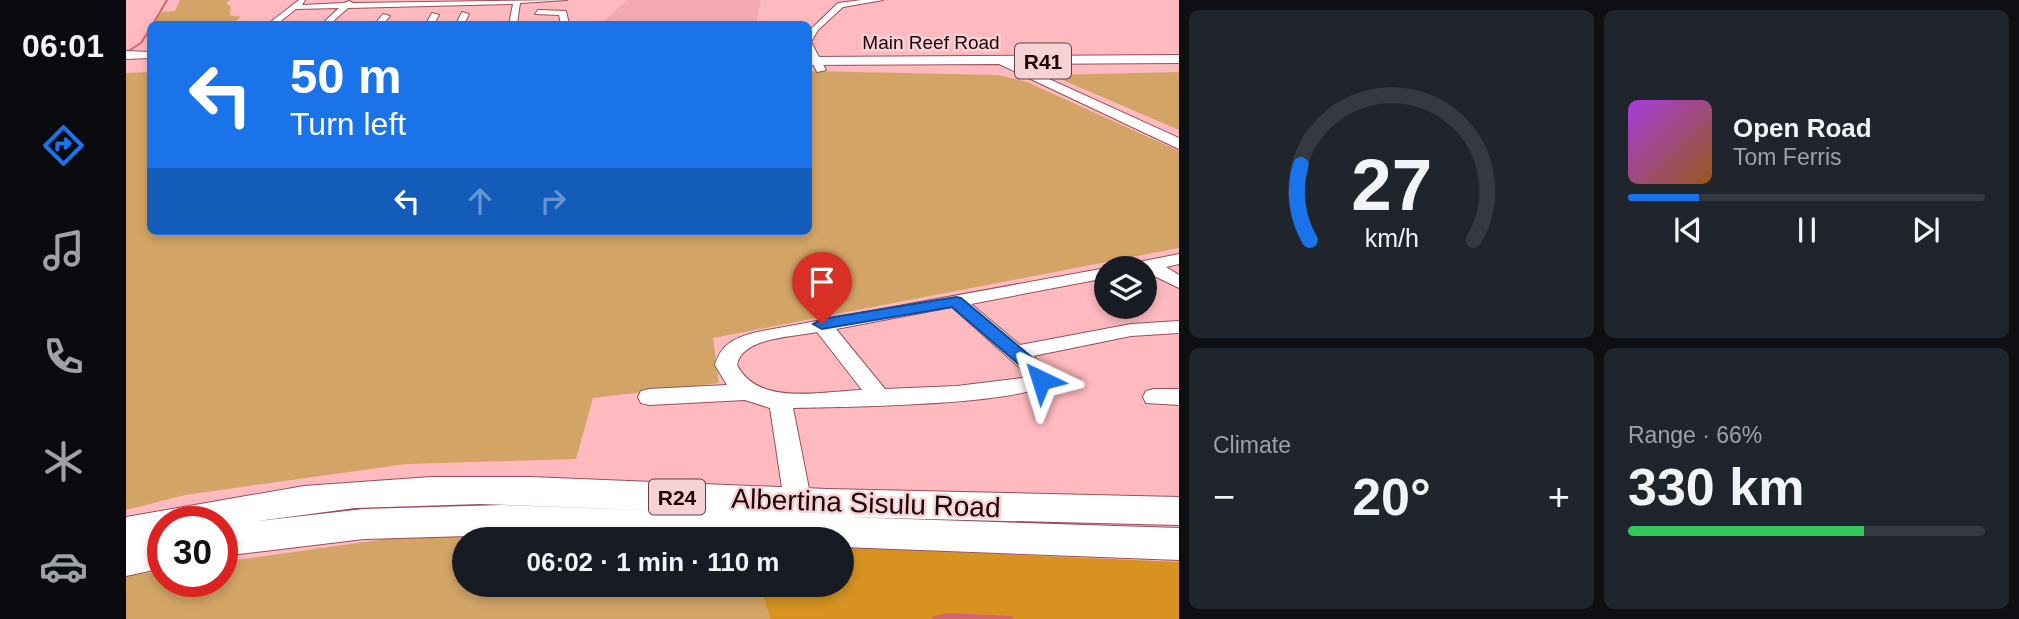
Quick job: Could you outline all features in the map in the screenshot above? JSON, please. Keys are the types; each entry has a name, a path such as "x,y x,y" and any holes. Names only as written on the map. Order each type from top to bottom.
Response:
{"main road":[{"path":"126,55 147,55"},
{"name":"Main Reef Road","path":"814,66 1003,61 1028,71 1179,59"},
{"name":"Main Reef Road","path":"814,66 1028,71 1179,68"},
{"path":"126,68 147,68"},
{"path":"980,70 1028,71 1179,136"},
{"path":"1028,71 1179,144"},
{"name":"Albertina Sisulu Road","path":"238,509 380,493 496,490 800,517 1179,544"},
{"name":"Albertina Sisulu Road","path":"238,539 303,530 435,520 1179,511"},
{"path":"126,532 147,527"},
{"path":"126,560 147,555"}],"street":[{"path":"276,21 303,0"},
{"path":"294,7 349,3 563,0"},
{"path":"835,0 879,0"},
{"path":"514,21 517,1"},
{"path":"812,35 841,5 852,2"},
{"path":"330,21 349,3"},
{"path":"503,13 564,13 565,21"},
{"path":"462,21 465,14"},
{"path":"455,15 478,14"},
{"path":"423,15 445,15"},
{"path":"432,21 435,15"},
{"path":"382,21 386,16"},
{"path":"373,17 398,16"},
{"path":"333,18 346,17"},
{"path":"1157,263 1179,259"},
{"path":"1157,273 1179,283"},
{"path":"956,302 1040,373 1042,377 1039,382 974,393 780,401 764,400 746,392 726,365 728,354 733,348 764,336 1094,275"},
{"path":"822,324 880,398"},
{"path":"1016,353 1131,330 1179,327"},
{"path":"649,397 746,392"},
{"path":"1154,397 1179,397"},
{"path":"780,401 800,517"}],"shaded area":[{"path":"180,0 230,0 226,3 231,7 230,15 241,17 236,21 154,21 162,12 175,11"},
{"path":"627,0 761,0 757,21 604,21"},
{"path":"812,71 998,75 1027,82 1179,151 1179,248 1138,256 1094,256 1094,264 713,338 719,383 593,398 576,459 406,464 185,495 126,510 126,73 147,72 147,235 812,235"},
{"path":"1179,72 1179,130 1051,75"},
{"path":"407,536 452,537 452,597 854,597 854,548 1179,562 1179,619 126,619 126,576 147,573 147,597 238,597 238,560"},
{"path":"854,548 1179,562 1179,619 771,619 763,597 854,597"}],"waterway":[{"path":"155,21 167,0"},
{"path":"130,50 141,43 147,34"},
{"path":"935,619 950,616 1010,619"}],"route":[{"path":"822,324 956,302 1040,373 1041,380"}]}
